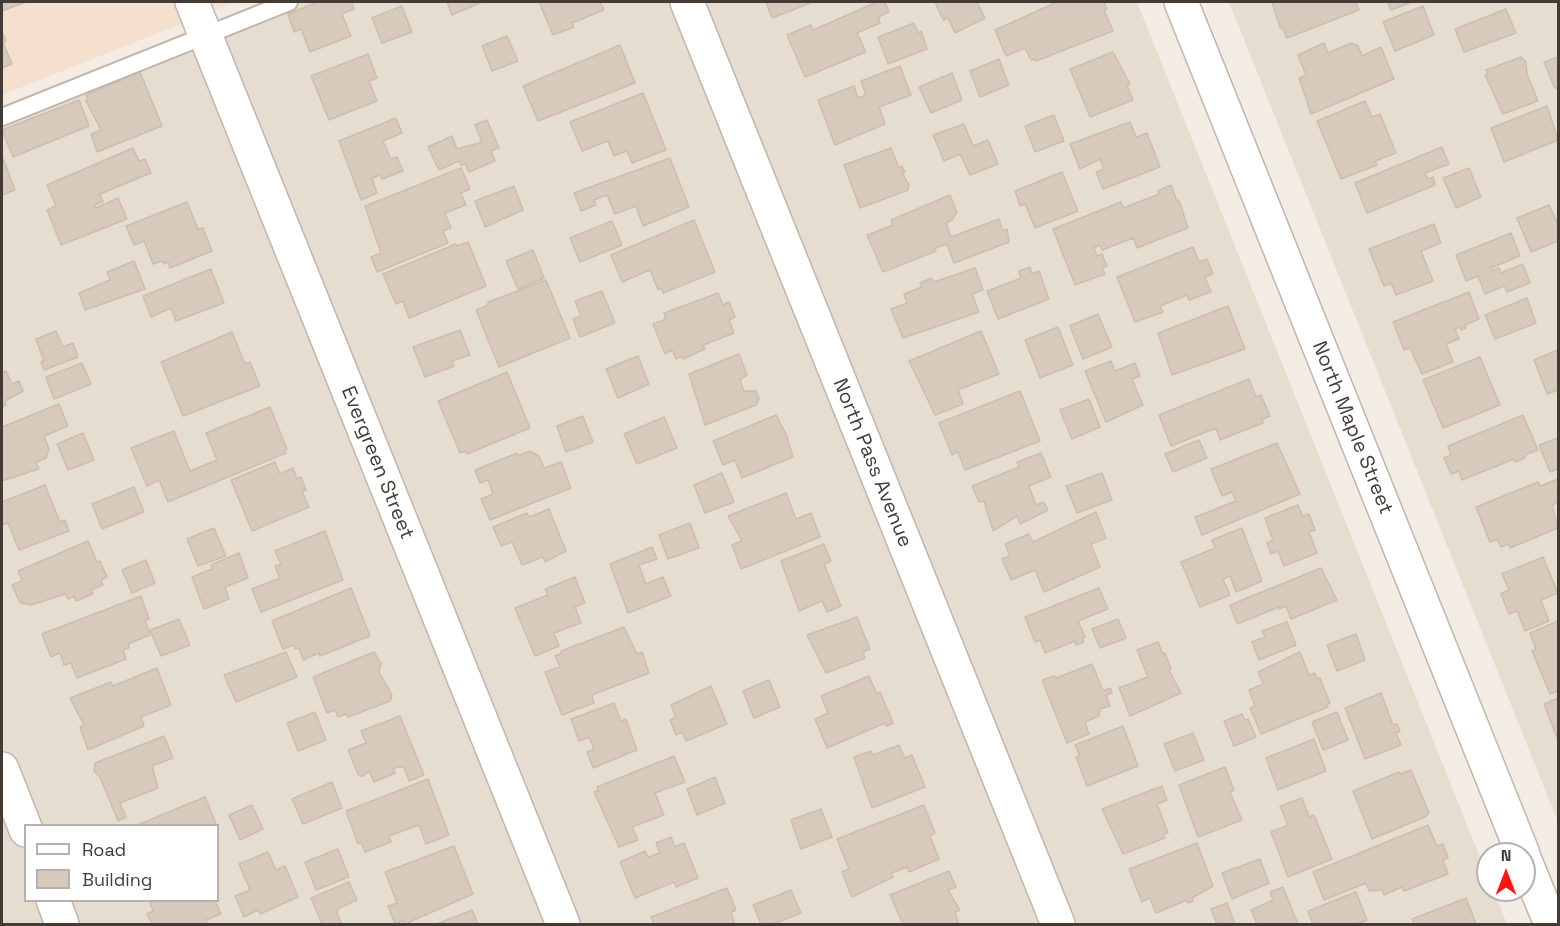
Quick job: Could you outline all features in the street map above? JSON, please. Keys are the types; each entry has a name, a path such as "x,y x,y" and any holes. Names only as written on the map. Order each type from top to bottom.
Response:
{"street":[{"name":"Evergreen Street","path":"192,2 563,924"},
{"name":"North Pass Avenue","path":"687,2 1058,924"},
{"name":"North Maple Street","path":"1181,2 1517,842"},
{"path":"2,769 24,825"},
{"name":"North Maple Street","path":"1536,888 1551,924"},
{"path":"54,902 62,924"}],"lane":[{"path":"2,117 289,2"}],"shaded area":[{"path":"2,2 236,2 2,95"},
{"path":"289,2 1137,2 1476,847 1476,902 1498,902 1507,924 2,924 2,117"},
{"path":"1229,2 1558,2 1558,822"}],"building":[{"path":"2,2 26,2 2,11"},
{"path":"318,2 352,2 354,9 342,14 351,36 310,52 301,29 294,32 288,14"},
{"path":"447,2 482,2 452,15"},
{"path":"539,2 600,2 604,10 572,23 574,27 553,35"},
{"path":"766,2 813,2 772,18"},
{"path":"877,2 885,2 889,12 878,17 880,23 857,33 866,52 805,77 787,35 811,25 813,30"},
{"path":"935,2 977,2 985,18 955,33 948,18 943,20"},
{"path":"1057,2 1104,2 1107,9 1104,10 1113,31 1036,61 1031,60 1025,48 1006,56 995,30"},
{"path":"1272,2 1356,2 1359,10 1287,38 1282,27 1280,28"},
{"path":"1388,2 1412,2 1391,10"},
{"path":"402,6 412,32 382,43 372,18"},
{"path":"1423,6 1434,35 1395,51 1383,22"},
{"path":"1506,9 1516,33 1464,52 1455,29"},
{"path":"914,23 918,33 921,31 927,49 888,64 878,37"},
{"path":"2,31 6,41 3,42 12,64 2,68"},
{"path":"507,36 518,61 492,71 482,46"},
{"path":"1324,43 1328,53 1351,43 1358,46 1362,56 1381,47 1394,79 1311,114 1299,78 1306,75 1298,55"},
{"path":"620,45 635,83 538,121 523,86"},
{"path":"1113,52 1130,84 1127,85 1133,100 1090,117 1070,69"},
{"path":"368,54 377,78 369,81 377,101 329,120 311,76"},
{"path":"1521,57 1526,62 1527,74 1538,101 1503,114 1485,75 1488,74 1486,70"},
{"path":"1558,57 1558,89 1554,87 1544,62"},
{"path":"999,59 1009,85 980,97 970,71"},
{"path":"900,66 911,95 879,107 885,124 835,145 818,100 854,86 858,98 866,95 861,81"},
{"path":"140,72 162,126 97,152 91,134 101,130 86,101 88,100 86,95"},
{"path":"952,73 962,100 931,113 919,87"},
{"path":"643,93 666,150 632,163 627,151 614,156 608,141 582,151 570,122"},
{"path":"79,100 89,126 13,157 2,130"},
{"path":"1365,101 1372,117 1380,114 1396,153 1375,161 1377,165 1341,179 1317,121"},
{"path":"1547,106 1558,140 1504,162 1491,128"},
{"path":"1054,115 1064,141 1035,152 1025,126"},
{"path":"396,118 402,133 383,141 391,159 397,157 403,171 382,179 380,175 372,178 377,193 361,200 339,141"},
{"path":"487,120 499,148 491,151 495,161 469,172 465,164 461,165 459,161 439,170 428,147 452,136 457,149 482,142 475,125"},
{"path":"1130,122 1136,137 1147,133 1160,167 1103,189 1096,172 1104,169 1100,159 1080,169 1070,144"},
{"path":"964,124 973,146 988,140 998,164 970,175 960,154 944,161 933,135"},
{"path":"1442,147 1449,164 1425,173 1428,179 1433,177 1435,185 1367,213 1355,183"},
{"path":"133,148 139,161 145,159 151,173 100,194 103,202 94,205 96,208 118,198 127,219 61,245 47,210 56,206 47,185"},
{"path":"891,148 899,168 902,166 905,172 902,173 909,185 908,190 860,208 844,165"},
{"path":"2,156 15,190 2,195"},
{"path":"670,158 689,207 643,226 636,206 615,214 607,195 594,200 596,205 581,211 574,193"},
{"path":"461,168 470,189 461,193 466,205 445,213 451,228 443,231 448,243 377,272 371,257 381,253 365,206"},
{"path":"1469,168 1481,197 1456,208 1443,178"},
{"path":"1062,172 1078,211 1035,228 1025,204 1020,206 1015,191"},
{"path":"1171,185 1177,201 1179,200 1188,228 1137,248 1133,238 1102,250 1100,245 1094,248 1097,256 1102,254 1107,266 1102,268 1105,274 1075,285 1053,229 1121,202 1123,208 1159,194 1158,191"},
{"path":"514,186 523,210 485,227 475,201"},
{"path":"950,195 957,212 952,220 946,223 951,237 999,219 1003,231 1007,229 1009,242 954,263 947,244 935,248 936,251 883,272 867,235 893,225 891,220"},
{"path":"187,202 198,229 203,228 212,251 170,268 168,262 153,264 144,241 134,245 126,226"},
{"path":"1549,205 1558,224 1558,241 1531,252 1517,218"},
{"path":"694,220 715,272 663,293 662,288 658,290 650,270 622,282 611,255"},
{"path":"612,221 622,245 580,262 570,238"},
{"path":"1434,224 1441,243 1421,251 1433,281 1396,295 1391,283 1384,286 1369,249"},
{"path":"1511,233 1520,256 1491,268 1492,271 1499,268 1501,273 1523,264 1530,283 1507,292 1504,286 1485,294 1478,276 1466,281 1456,255"},
{"path":"468,242 486,286 409,318 403,301 396,304 383,274 456,244 457,246"},
{"path":"1193,247 1199,262 1207,259 1213,274 1205,277 1211,292 1189,300 1187,295 1160,306 1163,312 1135,322 1117,277"},
{"path":"533,250 544,278 518,289 506,261"},
{"path":"134,261 145,289 85,310 79,293 110,280 107,272"},
{"path":"1030,267 1032,274 1039,271 1049,299 998,319 987,291 1021,278 1019,271"},
{"path":"975,268 983,290 972,294 979,312 903,338 891,309 907,303 904,294 922,287 920,283 932,278 934,282"},
{"path":"211,269 224,303 176,321 171,308 151,317 143,296"},
{"path":"546,280 570,338 499,367 476,310 488,305 488,302"},
{"path":"602,291 615,323 580,337 573,319 581,316 575,301"},
{"path":"1469,292 1479,319 1465,325 1466,328 1455,329 1459,339 1446,344 1453,362 1422,374 1410,348 1404,350 1393,322"},
{"path":"718,293 723,305 729,302 735,317 729,320 734,333 703,345 705,349 683,359 682,356 676,359 672,350 665,354 653,324 666,319 664,313"},
{"path":"1527,298 1536,323 1495,339 1485,315"},
{"path":"1228,306 1245,349 1172,375 1158,333"},
{"path":"1098,314 1112,347 1083,359 1070,326"},
{"path":"1058,327 1073,365 1040,378 1025,340"},
{"path":"460,330 470,355 452,361 454,366 425,377 413,347"},
{"path":"56,331 63,347 73,343 78,357 44,370 41,362 44,361 36,339"},
{"path":"981,331 999,374 958,390 963,404 935,415 909,361"},
{"path":"232,332 245,364 250,362 260,386 183,416 161,362"},
{"path":"1558,350 1558,390 1547,394 1534,360"},
{"path":"739,354 747,375 740,380 744,391 756,391 759,399 756,405 705,425 689,374"},
{"path":"638,356 649,384 618,398 606,369"},
{"path":"1480,357 1500,405 1443,428 1423,380"},
{"path":"1111,361 1115,371 1135,363 1140,376 1132,379 1143,405 1106,422 1085,371"},
{"path":"82,363 91,384 54,399 46,377"},
{"path":"6,371 12,384 19,381 23,391 5,401 6,405 2,407 2,373"},
{"path":"507,372 530,428 467,454 466,451 460,453 438,401"},
{"path":"1249,379 1256,397 1261,395 1270,416 1262,419 1263,423 1220,440 1216,428 1171,446 1159,415"},
{"path":"1020,391 1040,441 965,470 958,452 952,455 939,423"},
{"path":"1089,399 1100,427 1072,439 1060,410"},
{"path":"59,404 68,426 44,436 49,449 46,458 36,462 39,469 2,481 2,427"},
{"path":"270,407 287,449 286,453 168,502 159,480 147,486 131,448 174,431 190,471 217,460 206,433"},
{"path":"776,415 786,434 793,457 742,478 735,460 723,465 713,441"},
{"path":"1523,415 1538,450 1515,462 1514,459 1462,480 1459,471 1451,474 1444,458 1451,455 1448,446"},
{"path":"583,416 593,442 566,452 557,426"},
{"path":"664,417 677,448 637,464 624,434"},
{"path":"83,433 94,460 68,470 57,444"},
{"path":"1558,438 1558,469 1550,472 1539,445"},
{"path":"1199,440 1207,458 1173,472 1165,454"},
{"path":"1277,443 1300,494 1202,535 1195,517 1236,501 1232,492 1222,496 1211,469"},
{"path":"530,451 539,456 544,468 561,462 571,488 490,520 481,499 493,494 488,480 480,483 475,470 517,453 518,456"},
{"path":"1041,453 1051,477 1029,486 1036,505 1044,502 1048,510 1020,524 1017,516 993,531 984,501 979,502 972,486 1019,467 1017,462"},
{"path":"275,462 280,474 293,468 297,479 301,477 306,490 302,491 309,507 252,531 231,480"},
{"path":"722,473 734,502 705,513 694,485"},
{"path":"1102,473 1112,500 1077,513 1066,486"},
{"path":"1558,479 1558,502 1552,505 1558,528 1510,548 1509,544 1501,547 1497,539 1490,542 1476,507 1538,482 1540,486"},
{"path":"45,485 60,522 65,520 69,531 19,550 8,523 2,525 2,502"},
{"path":"134,487 144,512 102,529 92,504"},
{"path":"786,493 796,519 811,513 820,537 741,569 732,545 742,541 728,516"},
{"path":"1298,505 1303,516 1309,514 1315,530 1309,532 1317,553 1284,566 1278,551 1271,554 1267,543 1273,540 1265,518"},
{"path":"549,509 566,551 545,562 543,557 522,565 512,542 501,546 493,527 527,513 529,517"},
{"path":"1096,512 1106,538 1091,544 1100,567 1044,592 1035,570 1011,580 1002,559 1010,556 1005,544 1029,534 1033,542"},
{"path":"690,523 699,548 668,559 659,535"},
{"path":"214,528 226,556 198,566 187,539"},
{"path":"1242,528 1262,581 1236,592 1230,576 1223,579 1230,595 1200,607 1181,562 1215,548 1212,540"},
{"path":"325,531 343,580 261,612 252,589 280,578 275,566 281,564 275,551"},
{"path":"88,541 97,562 100,561 107,577 101,580 103,585 91,590 93,594 76,601 74,596 68,599 65,594 31,605 20,603 12,585 22,581 18,571"},
{"path":"824,544 831,561 824,564 841,606 827,612 822,601 799,611 781,561"},
{"path":"652,547 657,559 639,565 646,584 663,577 671,596 628,613 610,564"},
{"path":"239,553 248,578 225,587 229,599 204,609 192,577 212,569 211,565"},
{"path":"1543,557 1558,593 1541,600 1549,621 1525,631 1517,611 1509,614 1501,594 1509,590 1502,574"},
{"path":"146,560 155,583 132,593 122,570"},
{"path":"1321,568 1337,600 1291,619 1286,606 1237,624 1230,605"},
{"path":"575,577 585,603 575,607 581,623 554,633 559,646 535,656 515,608 548,595 545,589"},
{"path":"351,588 370,636 320,656 319,653 303,660 299,648 295,649 294,645 283,649 272,621"},
{"path":"1099,588 1108,609 1078,621 1085,637 1082,638 1084,642 1076,645 1075,641 1045,653 1040,640 1035,642 1025,617"},
{"path":"141,596 149,619 145,620 150,635 128,644 129,648 123,650 126,659 77,678 71,663 64,665 60,653 51,657 42,634"},
{"path":"857,617 870,649 863,652 865,658 826,673 807,635"},
{"path":"179,619 190,645 161,656 150,630"},
{"path":"1118,619 1126,638 1100,648 1092,629"},
{"path":"1558,621 1558,691 1550,694 1532,651 1536,649 1530,633"},
{"path":"1287,622 1296,645 1259,660 1252,642 1265,637 1262,631"},
{"path":"624,627 637,654 642,652 649,673 592,695 594,703 562,715 545,672 560,667 555,656 562,653 561,651"},
{"path":"1356,634 1365,660 1337,671 1327,645"},
{"path":"1158,642 1163,654 1165,653 1171,669 1169,670 1181,693 1130,716 1119,688 1148,677 1137,650"},
{"path":"286,652 297,677 236,702 224,675"},
{"path":"374,652 381,664 379,672 392,695 390,701 348,717 346,714 338,717 335,710 327,713 313,677"},
{"path":"1300,652 1309,675 1315,673 1317,679 1320,678 1330,703 1328,707 1261,734 1250,708 1255,706 1249,690 1263,684 1258,672"},
{"path":"1092,664 1103,691 1110,688 1112,693 1106,695 1110,706 1100,709 1099,716 1085,722 1089,734 1067,743 1042,680 1054,676 1056,678"},
{"path":"157,668 171,705 141,717 144,726 88,750 80,727 84,725 70,698 111,682 113,686"},
{"path":"869,676 877,694 880,692 893,723 886,726 885,723 827,748 815,719 828,713 821,696"},
{"path":"769,680 780,707 754,718 743,691"},
{"path":"711,686 727,724 686,741 682,732 676,735 670,720 676,717 671,705"},
{"path":"1381,693 1393,725 1397,724 1400,731 1396,733 1401,745 1365,759 1345,708"},
{"path":"1558,698 1558,740 1544,704"},
{"path":"614,703 621,721 626,719 637,750 593,768 587,752 594,749 589,737 579,741 571,719"},
{"path":"315,712 326,740 298,751 287,723"},
{"path":"1337,712 1348,740 1323,750 1312,722"},
{"path":"1242,714 1245,720 1248,719 1256,737 1234,746 1224,721"},
{"path":"400,716 424,775 409,781 404,767 398,767 393,769 395,773 374,782 369,771 362,777 358,774 348,750 366,743 361,731"},
{"path":"1123,726 1138,766 1087,786 1076,757 1080,756 1075,745"},
{"path":"1193,733 1204,760 1175,771 1164,744"},
{"path":"164,736 173,758 152,766 158,788 120,803 126,817 118,821 100,777 94,771 95,763"},
{"path":"1314,739 1326,771 1278,790 1266,758"},
{"path":"899,745 905,758 912,755 925,787 872,808 854,757 871,751 873,755"},
{"path":"674,756 685,782 655,793 664,815 632,827 638,840 619,847 594,792 598,791 597,787"},
{"path":"1225,767 1234,790 1230,792 1242,820 1198,837 1179,785"},
{"path":"1411,770 1429,813 1425,817 1372,839 1353,791 1399,772 1400,774"},
{"path":"715,777 725,803 697,815 687,789"},
{"path":"428,779 449,835 426,844 419,825 389,836 391,842 365,852 361,842 358,844 346,811"},
{"path":"332,782 342,808 303,824 292,799"},
{"path":"1162,786 1167,800 1157,804 1168,833 1164,834 1165,838 1123,854 1102,809"},
{"path":"205,797 216,824 140,824"},
{"path":"1302,798 1309,817 1314,815 1332,859 1288,877 1271,832 1288,825 1280,806"},
{"path":"252,805 263,829 240,840 229,815"},
{"path":"924,805 935,833 930,836 939,859 909,872 907,867 892,873 893,877 852,897 842,872 849,869 837,839"},
{"path":"821,809 832,837 801,849 791,820"},
{"path":"1428,825 1437,846 1443,844 1448,858 1443,860 1448,874 1404,891 1402,887 1384,895 1382,890 1369,891 1366,883 1324,900 1313,872"},
{"path":"671,837 675,847 684,843 698,878 676,887 674,882 635,898 620,862 645,851 648,857 660,853 656,843"},
{"path":"1197,843 1213,886 1192,898 1193,901 1188,903 1187,900 1156,913 1150,898 1142,902 1129,869"},
{"path":"454,846 473,894 405,924 404,920 395,924 388,906 397,903 385,872"},
{"path":"338,849 349,877 316,890 305,862"},
{"path":"268,852 276,870 285,866 298,897 260,914 258,910 244,917 235,896 250,890 239,864"},
{"path":"1260,859 1269,883 1232,899 1222,873"},
{"path":"949,871 956,887 948,890 960,910 955,912 959,924 903,924 890,895"},
{"path":"349,882 357,900 339,908 337,913 342,924 322,924 311,898"},
{"path":"1283,887 1298,924 1257,924 1251,910 1273,900 1270,892"},
{"path":"727,888 736,910 731,912 735,924 654,924 651,917"},
{"path":"791,890 801,913 773,924 761,924 753,905"},
{"path":"1356,892 1367,920 1357,924 1313,924 1308,911"},
{"path":"1466,898 1476,924 1414,924 1412,919"},
{"path":"150,902 216,902 221,914 206,920 208,924 152,924 147,914 153,911"},
{"path":"1227,903 1235,924 1217,924 1211,909"},
{"path":"472,910 478,924 437,924"}]}
